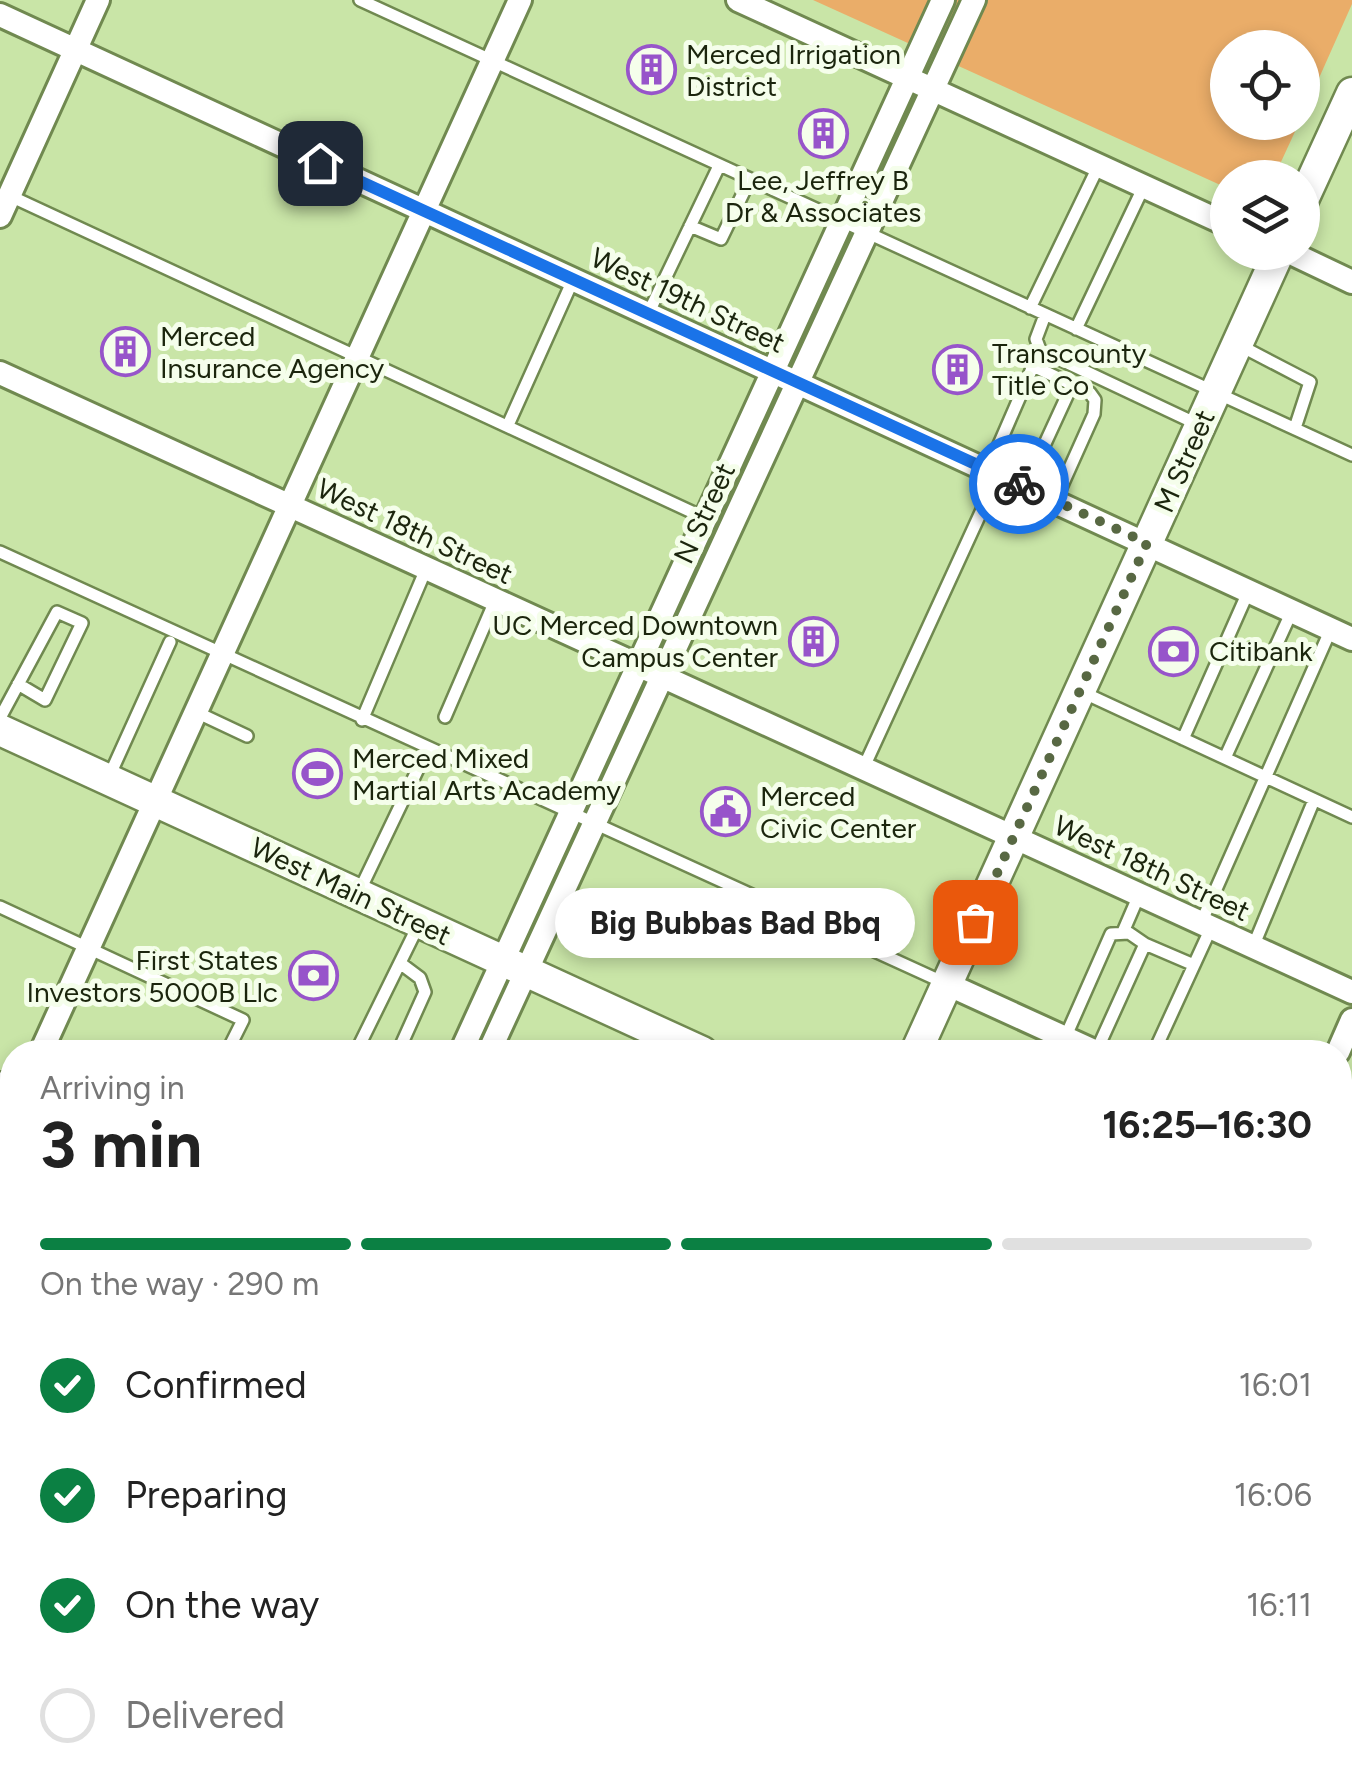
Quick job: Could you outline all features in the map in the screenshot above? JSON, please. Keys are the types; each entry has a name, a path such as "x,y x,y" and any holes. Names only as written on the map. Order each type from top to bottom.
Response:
{"street":[{"path":"3,201 98,0"},
{"path":"46,1040 520,0"},
{"path":"738,0 1210,216"},
{"name":"N Street","path":"493,1040 570,810 943,0"},
{"name":"N Street","path":"469,1040 596,822 974,0"},
{"name":"West 19th Street","path":"0,15 1341,634"},
{"path":"1320,164 1351,98"},
{"path":"1320,267 1352,282"},
{"name":"M Street","path":"921,1040 1272,270"},
{"name":"West 18th Street","path":"0,374 1352,992"},
{"name":"West Main Street","path":"0,730 676,1040"},
{"path":"947,984 1069,1040"}],"lane":[{"path":"360,0 1352,454"},
{"path":"1030,308 1099,165"},
{"path":"648,314 719,166"},
{"path":"690,226 721,239 749,181"},
{"path":"1076,329 1144,186"},
{"path":"3,201 358,355 707,518"},
{"path":"508,425 573,280"},
{"path":"863,768 993,473 1040,350 1036,339 1044,315"},
{"path":"1238,345 1310,382 1312,389 1295,428"},
{"path":"1040,350 1201,426"},
{"path":"1033,366 1090,393 1094,400 1094,414 1054,501"},
{"path":"1024,487 1072,385"},
{"path":"0,552 947,984"},
{"path":"362,720 426,569"},
{"path":"1183,739 1249,590"},
{"path":"445,717 496,600"},
{"path":"1225,758 1292,610"},
{"path":"0,718 18,684 57,612 82,623 44,700 18,684"},
{"path":"1160,1040 1194,965 1206,926 1268,778 1341,634"},
{"path":"108,779 170,642"},
{"path":"1080,691 1352,817"},
{"path":"196,712 247,736"},
{"path":"358,894 428,748"},
{"path":"1252,946 1314,800"},
{"path":"1065,1038 1139,895"},
{"path":"0,907 243,1020 233,1040"},
{"path":"362,1040 420,922"},
{"path":"1117,933 1194,965"},
{"path":"1102,1040 1146,944"},
{"path":"400,963 420,978 425,992 403,1040"}],"shaded area":[{"path":"813,0 1352,0 1320,76 1320,30 1210,30 1210,140 1291,140 1282,160 1210,160 1210,180"}],"way so far":[{"path":"975,922 1147,543 1019,484"}],"place":[{"name":"Merced Irrigation District","path":"651,70"},
{"name":"Lee, Jeffrey B Dr & Associates","path":"823,133"},
{"name":"Merced Insurance Agency","path":"125,352"},
{"name":"Transcounty Title Co","path":"957,369"},
{"name":"UC Merced Downtown Campus Center","path":"813,641"},
{"name":"Citibank","path":"1174,651"},
{"name":"Merced Mixed Martial Arts Academy","path":"317,774"},
{"name":"Merced Civic Center","path":"725,812"},
{"name":"Big Bubbas Bad Bbq","path":"975,922"},
{"name":"First States Investors 5000B Llc","path":"313,976"}],"route":[{"path":"320,163 1019,484"}]}
